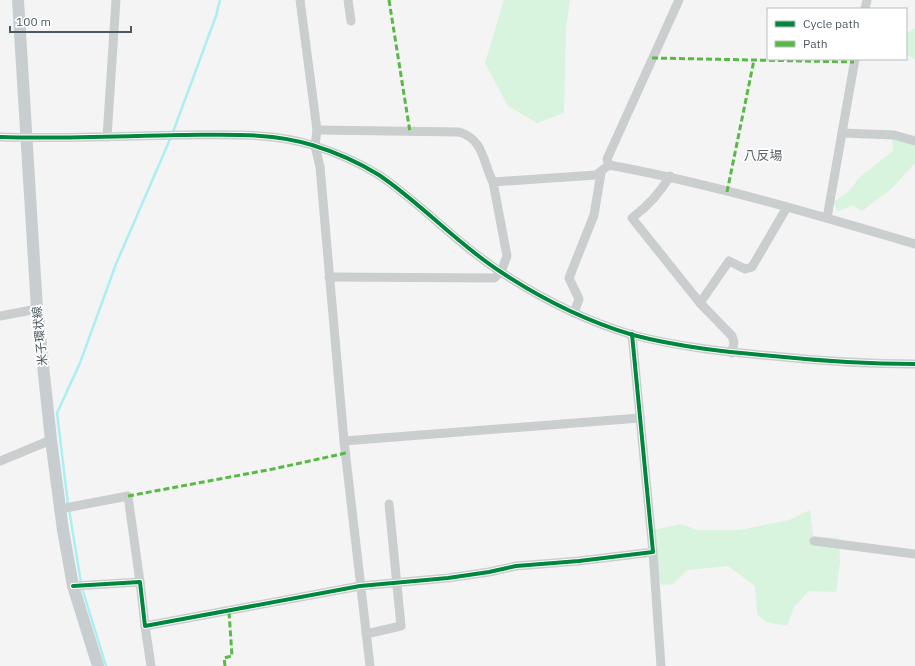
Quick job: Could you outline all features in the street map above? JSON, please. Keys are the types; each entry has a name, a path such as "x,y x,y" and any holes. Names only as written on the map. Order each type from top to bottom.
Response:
{"main road":[{"name":"米子環状線","path":"18,0 37,309 51,440 60,509 73,586 98,666"}],"street":[{"path":"107,137 116,0"},
{"path":"300,0 317,130 315,146 320,167 344,441 370,666"},
{"path":"348,0 351,21"},
{"path":"609,165 607,159 679,0"},
{"path":"827,218 855,60"},
{"path":"317,130 459,132 469,135 476,143 485,159 493,182 507,256 500,272 494,278 329,277"},
{"path":"842,132 894,135 915,141"},
{"path":"0,137 26,138 210,135 270,136 297,140 348,158 377,174 401,191 478,256 500,272 536,294 574,313 632,334 679,345 732,353 837,362 915,364"},
{"path":"493,182 596,175 602,172 609,165"},
{"path":"609,165 670,176 827,218 915,244"},
{"path":"574,313 579,299 569,278 594,214 602,172"},
{"path":"670,176 663,188 647,207 632,218 700,303 732,336 734,342 732,353"},
{"path":"700,303 729,261 746,269 752,267 787,207"},
{"path":"0,316 37,309"},
{"path":"632,334 653,552 661,666"},
{"path":"344,441 640,418"},
{"path":"0,461 51,440"},
{"path":"60,509 128,496 151,666"},
{"path":"366,634 401,626 389,504"},
{"path":"814,541 915,554"},
{"path":"145,626 360,586 397,584 489,572 516,566 579,561 653,552"},
{"path":"73,586 140,582"}],"green space":[{"path":"504,0 570,0 566,28 564,113 537,123 508,106 485,63"},
{"path":"915,28 915,59 907,55 907,33"},
{"path":"892,137 915,137 915,163 891,189 862,211 853,205 837,212 834,202 849,191 860,177 893,151"},
{"path":"810,510 813,536 839,538 840,562 836,592 809,591 794,607 787,626 766,622 757,614 755,586 728,566 688,570 673,584 662,585 658,577 658,556 654,530 681,524 697,530 740,530 789,520"}],"waterway":[{"path":"173,132 216,16 220,0"},
{"path":"68,504 57,413 80,363 116,264 171,137"},
{"path":"69,509 81,583"},
{"path":"82,588 106,666"}],"marked path":[{"path":"389,0 410,132"},
{"path":"652,58 854,62"},
{"path":"727,192 754,60"},
{"path":"128,496 273,469 346,453"},
{"path":"225,666 224,658 232,656 229,612"}],"cycle path":[{"path":"0,137 68,138 247,135 296,141 338,154 371,170 395,186 469,249 501,272 548,300 598,323 633,335 668,343 720,351 827,361 915,364"},
{"path":"73,586 140,582 145,626 360,586 448,578 489,572 516,566 579,561 653,552 632,334"}],"district":[{"name":"八反場","path":"763,155"}]}
